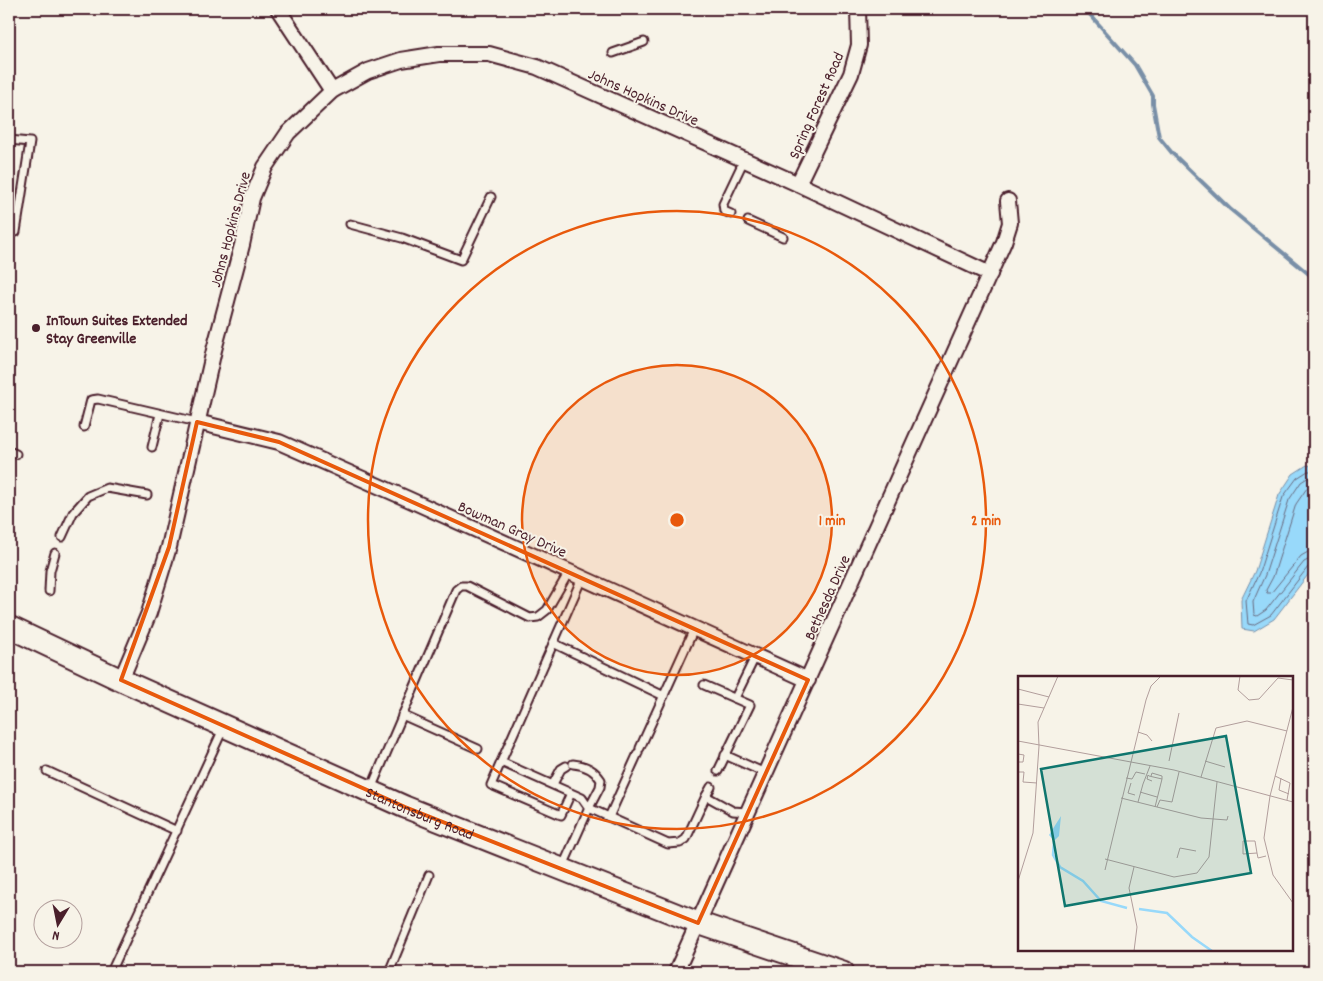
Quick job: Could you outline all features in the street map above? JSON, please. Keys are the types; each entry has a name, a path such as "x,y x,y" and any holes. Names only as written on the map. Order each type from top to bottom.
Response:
{"main road":[{"name":"Stantonsburg Road","path":"9,626 121,680 405,807 698,922 843,972"}],"street":[{"path":"278,9 332,91"},
{"name":"Spring Forest Road","path":"798,184 851,74 859,45 858,9"},
{"name":"Johns Hopkins Drive","path":"121,680 149,613 169,547 197,422 252,198 264,167 288,133 332,91 368,71 401,60 439,54 489,54 537,67 798,184 990,274"},
{"name":"Bethesda Drive","path":"676,972 1004,242 1010,223 1008,201"},
{"name":"Bowman Gray Drive","path":"197,422 279,442 808,680"}],"lane":[{"path":"613,53 644,42"},
{"path":"9,140 30,142 16,232 9,231"},
{"path":"731,214 724,211 723,204 744,160"},
{"path":"350,224 402,238 461,260 490,197"},
{"path":"748,221 783,237"},
{"path":"84,427 91,400 98,399 197,422"},
{"path":"152,447 160,414"},
{"path":"62,537 74,513 88,496 107,488 147,495"},
{"path":"49,591 50,570 55,553"},
{"path":"571,793 561,815 491,785 553,643 575,575"},
{"path":"370,791 456,590 461,586 467,586 530,618 538,617 547,610 575,575"},
{"path":"609,817 694,629"},
{"path":"553,643 664,696"},
{"path":"735,698 755,657"},
{"path":"704,685 750,705 718,771"},
{"path":"402,715 478,749"},
{"path":"111,972 225,726"},
{"path":"725,755 765,774"},
{"path":"501,762 582,798 589,808 668,844 680,843 686,839 711,787"},
{"path":"553,784 561,769 569,765 581,764 592,770 601,780 600,787 562,869"},
{"path":"47,771 177,831"},
{"path":"706,796 733,810 747,812"},
{"path":"389,972 429,875"}],"highlighted area":[{"path":"197,422 279,442 808,680 698,923 405,807 121,680 169,547"}],"water":[{"path":"1307,465 1314,466 1314,567 1274,619 1254,631 1242,629 1241,600 1255,571 1279,495 1293,474"}],"waterway":[{"path":"1085,9 1135,65 1153,96 1159,137 1172,153 1230,209 1310,275 1314,282"}],"place":[{"name":"InTown Suites Extended Stay Greenville","path":"36,328"}]}
